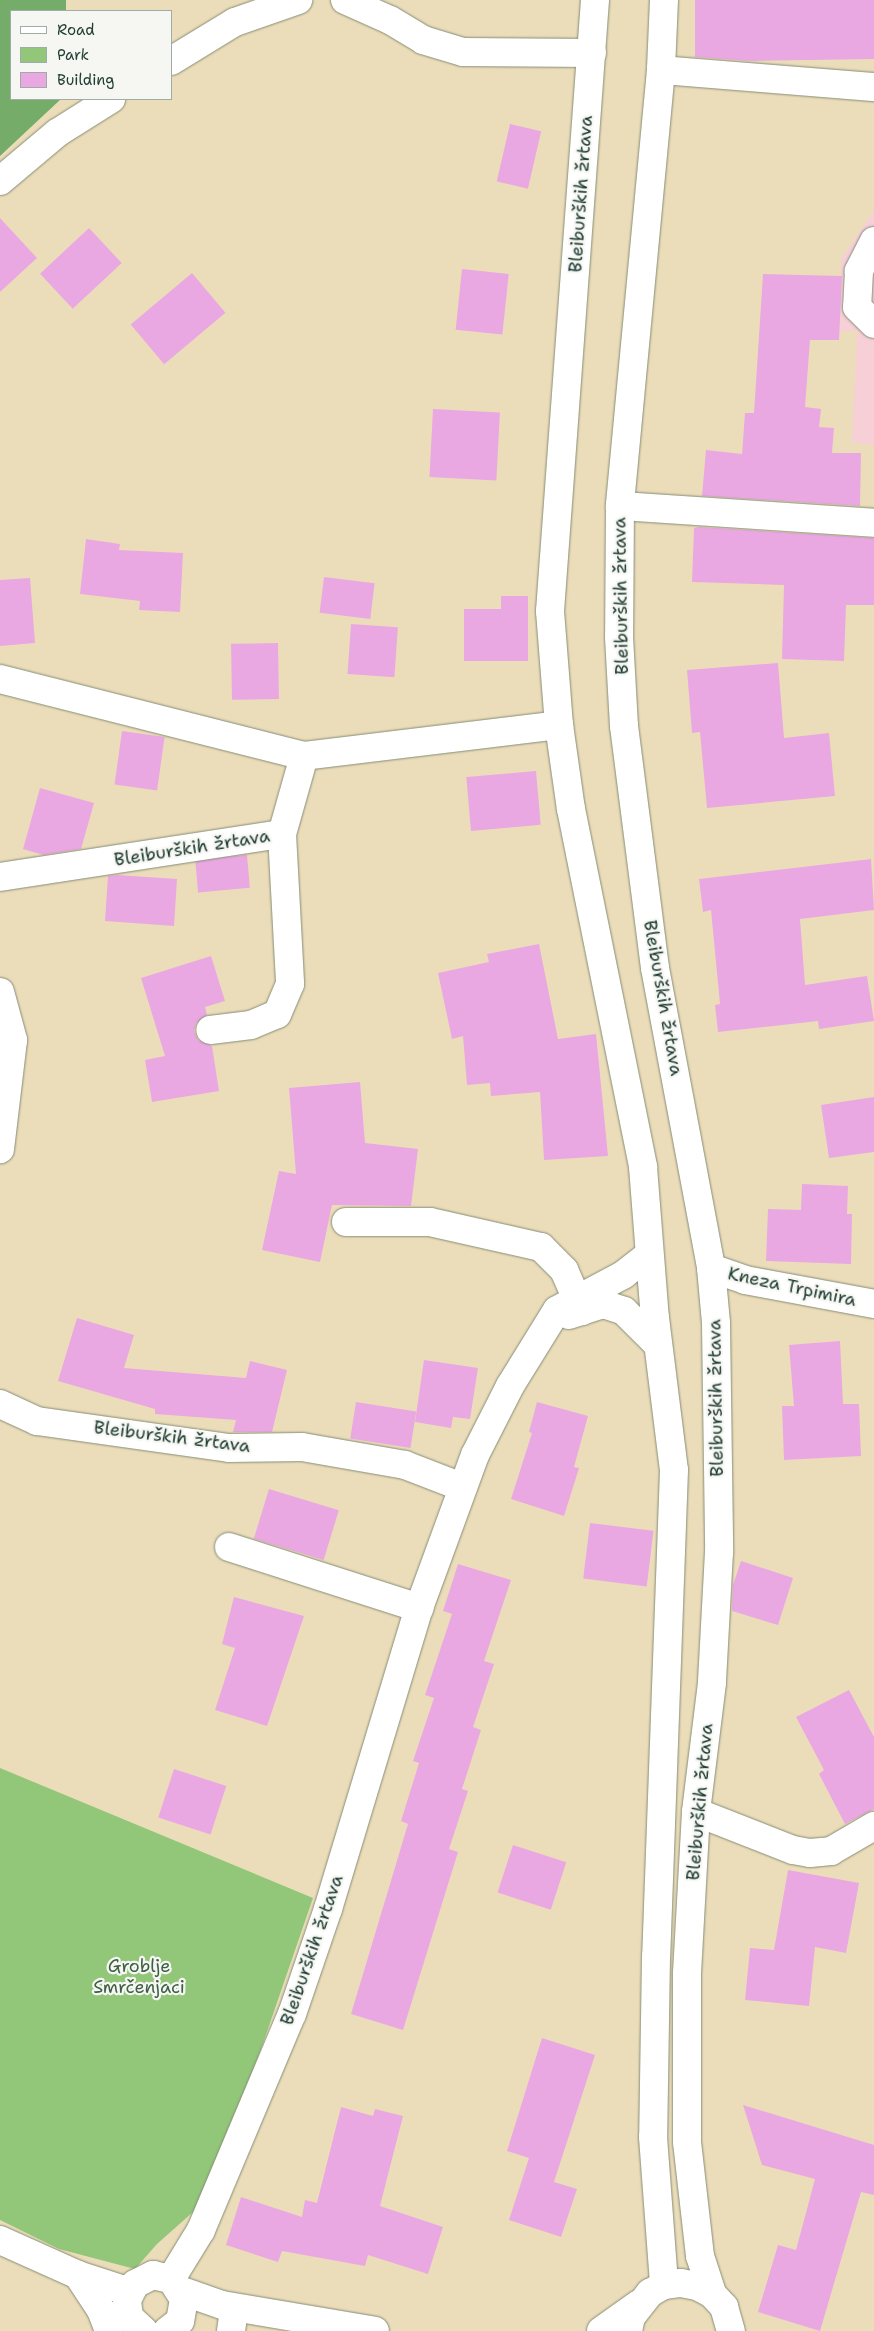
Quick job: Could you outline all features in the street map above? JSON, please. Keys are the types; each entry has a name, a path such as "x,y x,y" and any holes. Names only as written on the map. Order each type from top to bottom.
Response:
{"street":[{"path":"172,60 234,11 298,0"},
{"path":"344,0 390,20 423,40 463,52 592,53"},
{"name":"Bleiburških žrtava","path":"595,0 550,611 559,725 574,827 643,1167 658,1344 674,1470 656,1956 653,2138 664,2285"},
{"name":"Bleiburških žrtava","path":"664,0 661,70 620,506 619,637 624,726 655,968 711,1268 716,1323 719,1552 712,1683 696,1812 687,1974 687,2142 700,2256 712,2294"},
{"path":"661,70 874,87"},
{"path":"0,180 57,133 109,100"},
{"path":"874,241 858,271 857,307 874,324"},
{"name":"Bleiburških žrtava","path":"620,506 874,523"},
{"path":"0,679 304,756 559,725"},
{"path":"282,834 304,756"},
{"name":"Bleiburških žrtava","path":"0,877 282,834 290,984 277,1014 251,1025 210,1030"},
{"path":"0,992 13,1040 0,1149"},
{"path":"346,1222 430,1222 541,1247 564,1270 580,1304"},
{"name":"Bleiburških žrtava","path":"580,1304 649,1255"},
{"name":"Kneza Trpimira","path":"711,1268 745,1280 874,1304"},
{"name":"Bleiburških žrtava","path":"177,2285 292,2014 328,1910 419,1608 462,1487 510,1386 545,1326 557,1310 580,1304 603,1304 624,1311 658,1344"},
{"name":"Bleiburških žrtava","path":"0,1404 37,1421 229,1448 302,1447 330,1452 405,1466 462,1487"},
{"path":"229,1546 419,1608"},
{"path":"696,1812 792,1850 810,1853 831,1852 874,1826"},
{"path":"0,2240 78,2275 130,2292"},
{"path":"78,2275 101,2310 109,2331"},
{"path":"306,2331 232,2324 195,2315 155,2329 130,2317 127,2300 130,2292 143,2278 162,2276 177,2285 222,2305 375,2331"},
{"path":"601,2331 650,2293 664,2285 681,2283 697,2286 712,2294 724,2307 731,2331"},
{"path":"155,2329 185,2305 177,2285"},
{"path":"628,2331 638,2304"}],"shaded area":[{"path":"874,211 874,445 852,442 857,330 840,332 841,259"}],"green space":[{"path":"0,0 66,0 66,10 10,10 10,100 60,100 0,156"},
{"name":"Groblje Smrčenjaci","path":"0,1768 313,1898 260,2052 202,2204 157,2244 135,2269 59,2249 0,2220"}],"building":[{"path":"695,0 874,0 874,59 750,61 695,57"},
{"path":"510,124 541,131 528,189 497,181"},
{"path":"0,218 37,258 0,292"},
{"path":"89,228 122,263 73,309 40,274"},
{"path":"462,269 509,274 502,335 456,330"},
{"path":"192,273 225,313 164,364 131,324"},
{"path":"763,274 842,276 839,340 810,340 805,407 821,409 819,427 834,428 832,453 861,453 860,506 702,496 706,450 742,454 745,413 754,413"},
{"path":"433,409 500,413 496,480 429,477"},
{"path":"694,528 874,538 874,605 846,605 844,661 782,659 784,585 692,582"},
{"path":"86,539 120,544 119,550 183,553 180,612 139,610 140,601 80,594"},
{"path":"324,577 375,583 370,619 320,613"},
{"path":"30,578 35,643 0,646 0,580"},
{"path":"501,596 528,596 528,661 464,661 464,609 501,609"},
{"path":"351,624 398,627 394,677 348,674"},
{"path":"278,643 279,699 232,700 231,644"},
{"path":"778,663 784,738 829,733 835,796 707,808 700,732 692,733 687,670"},
{"path":"122,731 165,737 157,790 114,784"},
{"path":"536,771 541,825 471,831 466,777"},
{"path":"40,788 94,803 81,849 43,855 23,849"},
{"path":"247,855 250,888 198,892 195,860"},
{"path":"871,859 874,910 800,919 805,985 867,976 874,1021 819,1029 818,1021 718,1032 715,1005 720,1004 711,910 703,912 699,879"},
{"path":"108,876 177,879 174,926 105,921"},
{"path":"539,944 558,1039 596,1034 608,1156 544,1160 540,1092 491,1096 490,1083 467,1085 463,1036 452,1039 438,973 489,962 487,954"},
{"path":"211,956 225,1001 205,1007 207,1015 196,1023 194,1031 198,1040 212,1046 219,1091 152,1102 145,1060 165,1056 141,978"},
{"path":"360,1082 365,1143 418,1149 411,1206 332,1205 320,1262 262,1250 279,1171 296,1174 289,1088"},
{"path":"874,1097 874,1152 829,1158 821,1105"},
{"path":"802,1184 848,1186 847,1214 852,1214 851,1264 766,1261 768,1209 801,1210"},
{"path":"77,1318 134,1335 124,1368 246,1378 250,1361 287,1370 272,1432 233,1432 236,1420 155,1414 155,1409 58,1381"},
{"path":"840,1341 843,1404 859,1404 861,1456 784,1460 782,1406 794,1406 789,1345"},
{"path":"424,1360 478,1368 470,1419 453,1417 451,1428 415,1422"},
{"path":"356,1402 416,1412 410,1448 350,1439"},
{"path":"537,1402 588,1416 574,1467 579,1468 564,1516 511,1499 532,1433 529,1432"},
{"path":"269,1489 339,1510 324,1560 254,1539"},
{"path":"590,1523 654,1531 647,1586 583,1579"},
{"path":"741,1561 793,1578 778,1625 732,1611 733,1585"},
{"path":"458,1564 511,1580 484,1661 494,1664 473,1727 481,1730 462,1789 468,1791 449,1849 458,1852 403,2030 351,2014 408,1824 401,1821 419,1763 413,1761 434,1698 425,1695 452,1614 443,1611"},
{"path":"234,1597 304,1616 267,1726 215,1710 235,1648 222,1644"},
{"path":"849,1690 874,1737 874,1809 845,1824 819,1774 824,1770 796,1717"},
{"path":"174,1769 226,1786 211,1834 158,1818"},
{"path":"513,1845 566,1862 551,1910 498,1893"},
{"path":"788,1870 859,1883 846,1953 815,1947 809,2006 745,2000 750,1948 774,1950"},
{"path":"542,2038 595,2055 554,2182 577,2189 561,2237 509,2220 529,2158 507,2151"},
{"path":"743,2105 874,2145 874,2195 861,2192 820,2331 758,2312 778,2245 796,2250 815,2179 762,2165"},
{"path":"341,2107 373,2116 375,2109 403,2116 380,2206 443,2227 428,2274 368,2255 365,2266 282,2251 278,2262 226,2245 241,2197 302,2217 305,2200 317,2203"}]}
